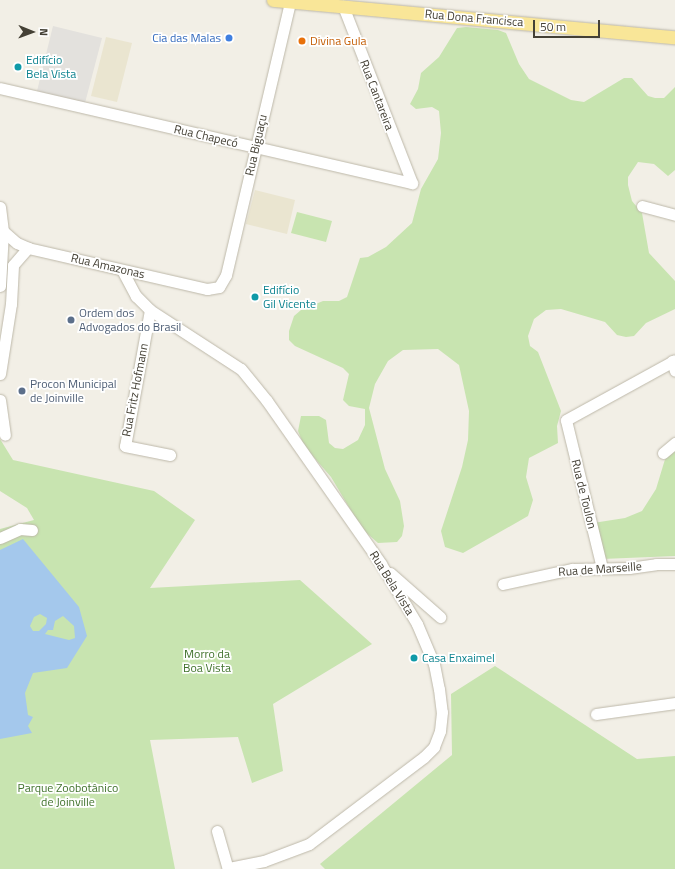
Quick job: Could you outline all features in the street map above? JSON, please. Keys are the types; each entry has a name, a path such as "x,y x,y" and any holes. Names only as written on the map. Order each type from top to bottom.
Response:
{"main road":[{"name":"Rua Dona Francisca","path":"273,0 347,4 675,37"}],"street":[{"name":"Rua Biguaçu","path":"219,287 226,275 290,2"},
{"name":"Rua Cantareira","path":"347,4 412,184"},
{"name":"Rua Chapecó","path":"0,88 412,184"},
{"path":"642,206 675,215"},
{"path":"0,207 7,273 0,374"},
{"name":"Rua Amazonas","path":"3,231 16,243 28,248 207,289 219,287"},
{"path":"0,286 17,259 28,248"},
{"name":"Rua Bela Vista","path":"122,270 136,296 150,310 249,376 381,564 417,624 434,664 442,712 440,731 434,747 340,823 309,844 270,859 228,869"},
{"name":"Rua Fritz Hofmann","path":"150,310 124,446 170,455"},
{"name":"Rua de Toulon","path":"602,568 566,420 674,364"},
{"path":"0,400 5,435"},
{"path":"663,454 675,443"},
{"path":"0,538 20,529 32,530"},
{"path":"381,564 440,617"},
{"name":"Rua de Marseille","path":"503,584 560,571 675,564"},
{"path":"596,714 675,703"},
{"path":"217,831 228,869"}],"shaded area":[{"path":"53,26 102,38 85,103 37,91"},
{"path":"106,37 132,43 117,102 91,96"},
{"path":"255,190 295,200 287,234 246,224"}],"green space":[{"path":"466,27 498,30 506,33 519,64 529,79 571,100 584,102 624,78 632,78 648,96 655,98 664,98 675,87 675,170 668,176 654,164 638,162 628,177 628,185 632,201 642,213 649,253 675,281 675,309 646,323 634,336 626,337 617,335 605,322 561,309 546,310 534,319 528,336 530,346 538,352 561,411 557,426 558,443 529,458 526,477 533,500 528,516 463,553 445,547 441,531 462,467 468,440 469,411 459,365 438,349 403,350 388,361 375,384 369,408 385,469 400,501 404,526 402,536 397,542 378,543 362,529 331,477 304,446 298,431 301,416 319,416 326,420 329,443 335,448 343,449 358,440 365,425 365,409 349,406 343,400 349,374 343,368 295,346 289,340 289,331 294,316 301,310 323,301 339,301 347,297 360,258 368,257 386,247 412,223 421,189 438,159 441,133 439,111 432,107 416,109 410,104 418,89 421,73 439,57 457,28"},
{"path":"297,212 332,221 326,242 291,233"},
{"name":"Morro da Boa Vista","path":"0,439 13,460 154,491 195,520 150,588 300,580 372,644 273,704 283,771 252,783 238,737 150,740 175,869 0,869 0,529 34,520 27,508 0,491"},
{"path":"675,449 675,556 602,559 593,523 625,518 642,511 656,489 666,456"},
{"path":"495,666 637,759 675,756 675,869 325,869 320,864 452,755 451,694"}],"water":[{"path":"23,539 79,607 87,636 67,668 33,673 25,693 28,715 33,717 28,726 32,733 0,739 0,550","holes":["40,614 47,618 46,624 39,631 33,631 30,626 34,617","63,616 74,626 75,638 69,640 45,634 48,630 53,630 55,621"]}],"place":[{"name":"Cia das Malas","path":"229,38"},
{"name":"Divina Gula","path":"302,41"},
{"name":"Edifício Bela Vista","path":"18,67"},
{"name":"Edifício Gil Vicente","path":"255,297"},
{"name":"Ordem dos Advogados do Brasil","path":"71,320"},
{"name":"Procon Municipal de Joinville","path":"22,391"},
{"name":"Casa Enxaimel","path":"414,658"}],"park label":[{"name":"Parque Zoobotânico de Joinville","path":"68,795"}]}
